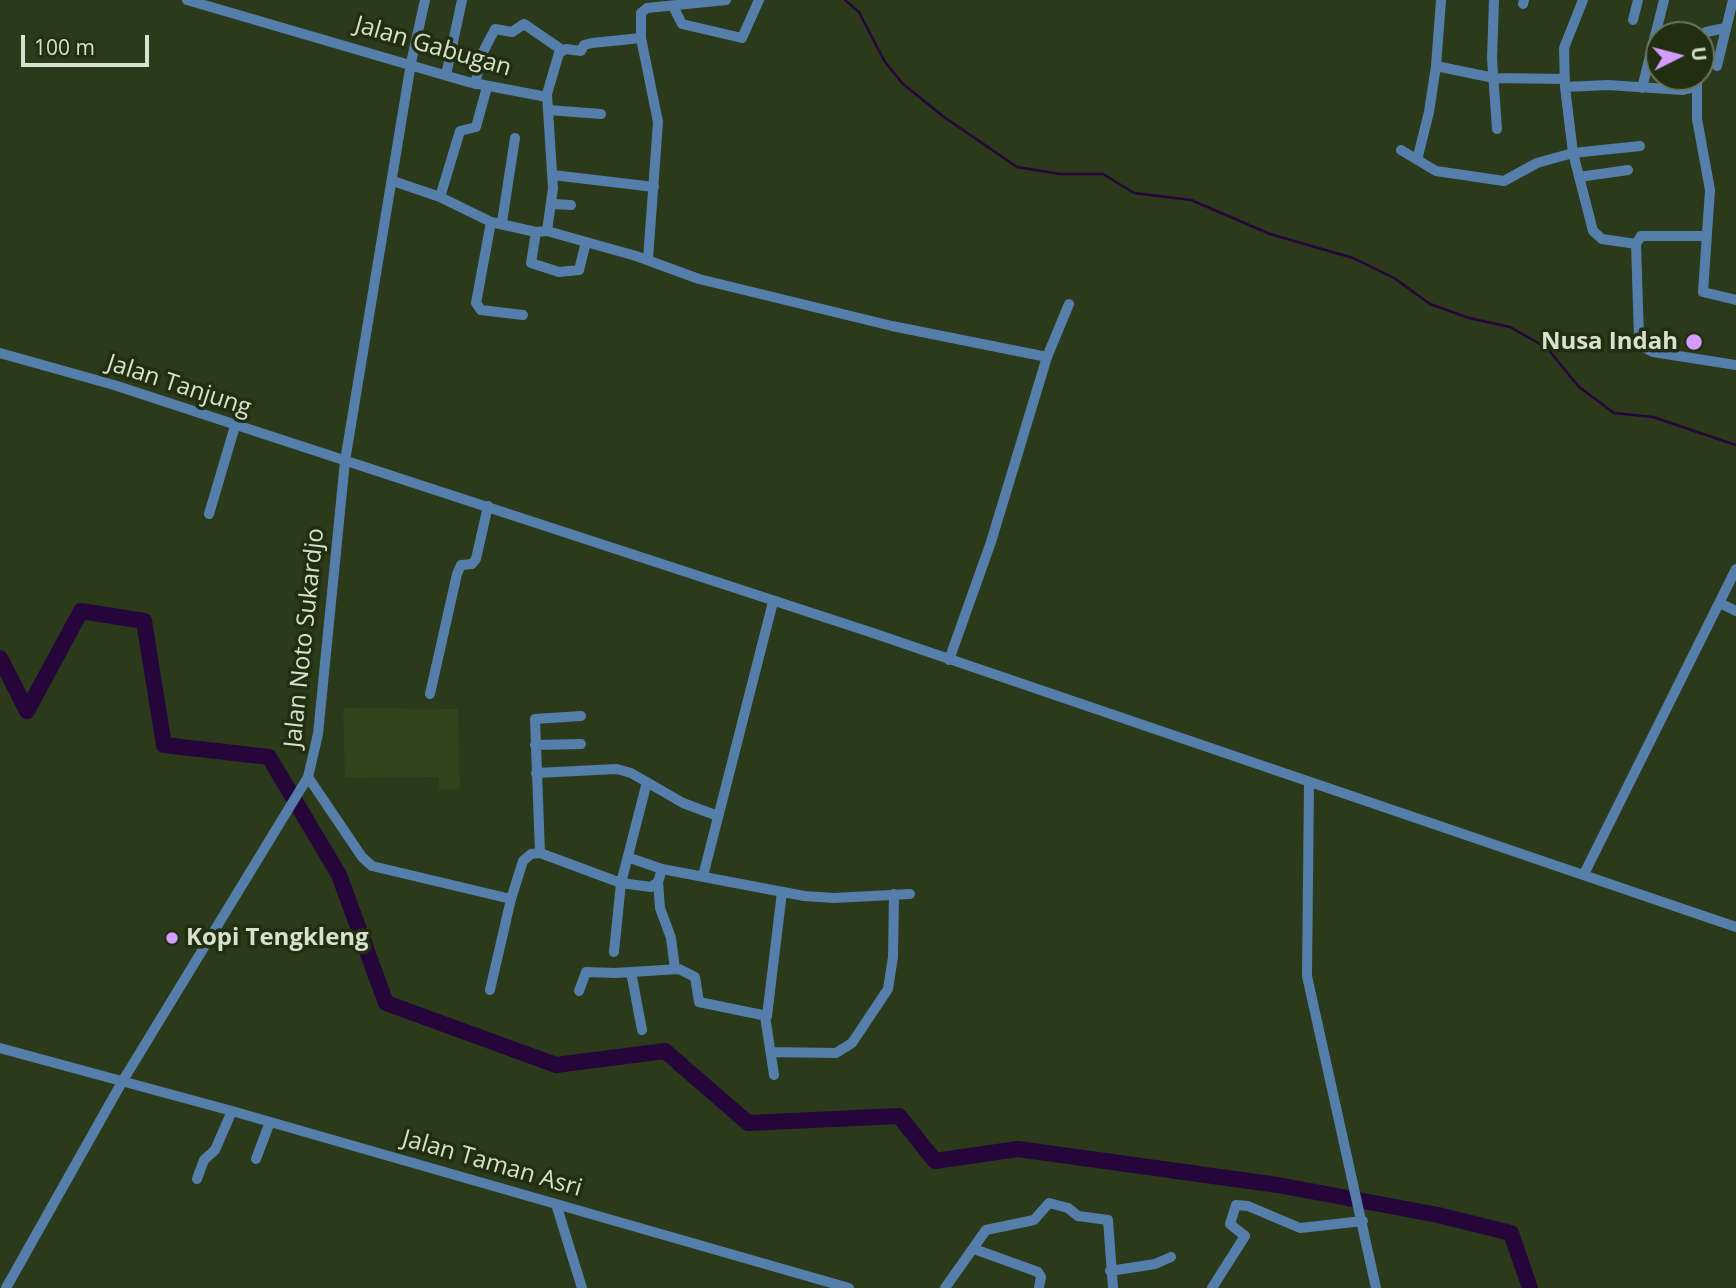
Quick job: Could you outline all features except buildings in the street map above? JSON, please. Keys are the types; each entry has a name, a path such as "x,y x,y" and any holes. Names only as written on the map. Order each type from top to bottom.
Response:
{"street":[{"name":"Jalan Gabugan","path":"187,0 481,85 547,97"},
{"name":"Jalan Noto Sukardjo","path":"6,1288 122,1082 308,777 318,734 345,461 411,63 425,0"},
{"path":"446,75 462,0"},
{"path":"648,260 658,122 641,37 640,19 644,9 726,0"},
{"path":"673,6 682,24 742,38 759,0"},
{"path":"1417,160 1429,112 1436,66 1441,0"},
{"path":"1494,0 1493,78 1497,129"},
{"path":"1583,0 1564,46 1565,83 1573,153 1593,231 1602,239 1636,244"},
{"path":"1633,20 1638,0"},
{"path":"1642,88 1664,0"},
{"path":"1717,66 1733,0"},
{"path":"440,197 460,131 476,127 483,52 495,29 512,32 524,24 562,50 579,51 586,44 641,37"},
{"path":"1715,31 1725,28"},
{"path":"562,50 547,97 553,175 552,204 531,264 559,272 579,270 586,242"},
{"path":"1436,66 1493,78 1645,88"},
{"path":"1696,91 1697,119 1710,190 1703,292 1736,300"},
{"path":"548,110 601,114"},
{"path":"515,138 496,222 481,264 476,304 481,310 523,315"},
{"path":"1401,150 1436,170 1504,181 1536,163 1573,153 1640,146"},
{"path":"1579,177 1628,170"},
{"path":"553,175 654,187"},
{"path":"393,181 440,197 496,222 586,242 648,260 699,279 892,326 1047,357"},
{"path":"552,204 570,205"},
{"path":"1707,236 1646,235 1636,244 1639,337 1646,348 1697,360 1736,365"},
{"path":"949,660 991,542 1047,357 1069,304"},
{"name":"Jalan Tanjung","path":"0,353 114,385 488,506 1736,927"},
{"path":"209,514 235,426"},
{"path":"430,694 457,574 461,565 471,564 476,559 488,506"},
{"path":"1584,874 1736,569"},
{"path":"703,876 773,602"},
{"path":"1720,603 1736,611"},
{"path":"540,853 536,717 581,716"},
{"path":"535,745 581,744"},
{"path":"536,773 606,768 631,773 682,803 718,816"},
{"path":"308,777 362,857 372,866 511,899"},
{"path":"614,951 621,883 630,858 647,782"},
{"path":"1309,783 1307,976 1376,1288"},
{"path":"490,989 511,899 526,857 540,853 621,883 647,887 658,882"},
{"path":"630,858 662,869 782,892 834,898 910,894"},
{"path":"662,869 658,882 660,908 671,938 675,968"},
{"path":"774,1075 765,1016 773,982 782,892"},
{"path":"771,1052 836,1053 852,1043 888,989 893,957 894,894"},
{"path":"579,991 586,972 675,968 695,977 697,999 701,1003 765,1016"},
{"path":"631,972 642,1030"},
{"name":"Jalan Taman Asri","path":"0,1048 232,1111 849,1288"},
{"path":"197,1179 204,1160 215,1150 232,1111"},
{"path":"256,1159 270,1122"},
{"path":"945,1288 989,1227 1034,1220 1045,1204 1053,1203 1078,1216 1108,1220 1113,1288"},
{"path":"556,1204 582,1288"},
{"path":"1212,1288 1245,1236 1230,1224 1236,1205 1248,1206 1300,1228 1363,1221"},
{"path":"974,1249 1038,1272 1041,1277 1039,1288"},
{"path":"1110,1271 1155,1264 1171,1257"}],"shaded area":[{"path":"343,708 458,709 460,789 438,790 439,777 345,778"}],"waterway":[{"path":"845,0 859,12 885,62 903,84 944,117 1017,167 1060,174 1103,174 1134,193 1191,200 1270,234 1353,258 1394,278 1430,304 1469,318 1510,327 1547,348 1579,387 1614,413 1653,417 1736,445"},
{"path":"0,658 27,711 81,611 144,621 164,745 269,757 339,875 386,1003 556,1065 665,1051 748,1123 899,1116 935,1161 1018,1149 1278,1185 1438,1215 1511,1233 1530,1288"}],"place":[{"name":"Nusa Indah","path":"1694,342"},
{"name":"Kopi Tengkleng","path":"172,938"}]}
